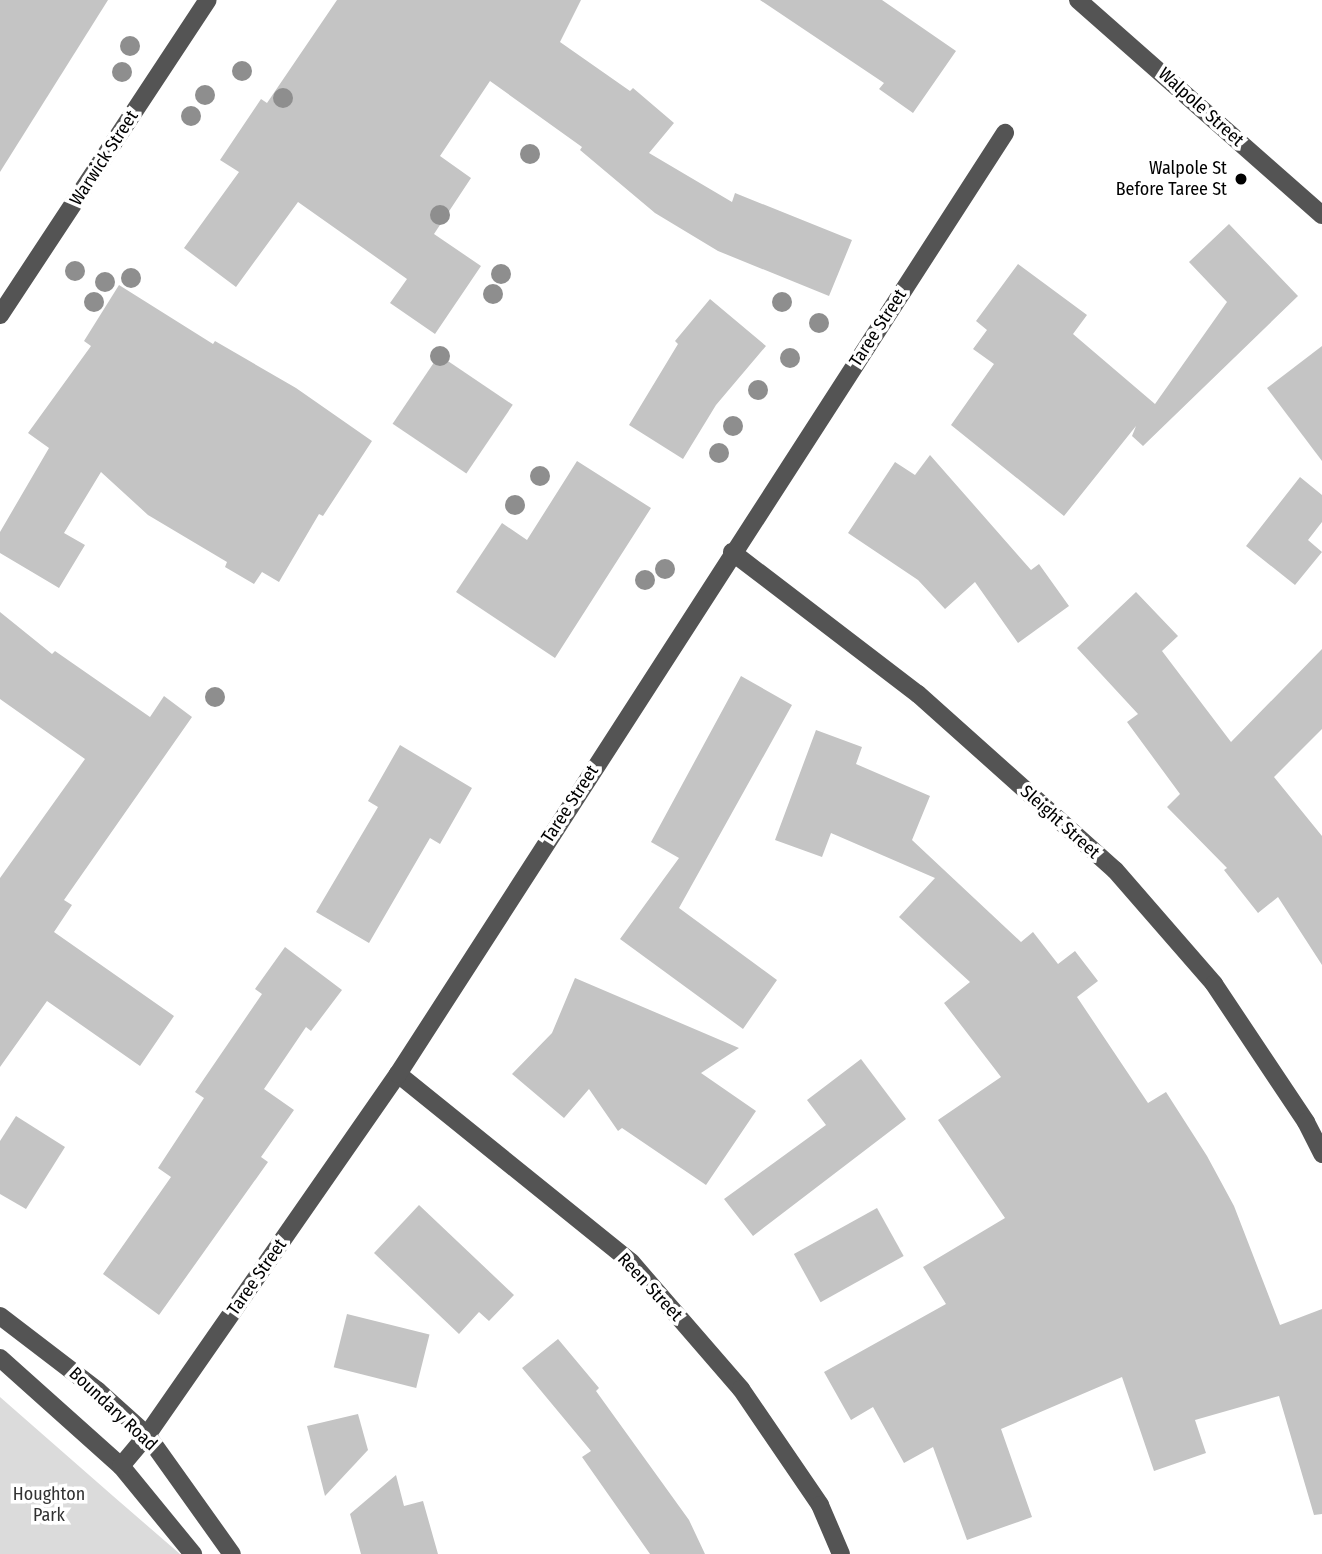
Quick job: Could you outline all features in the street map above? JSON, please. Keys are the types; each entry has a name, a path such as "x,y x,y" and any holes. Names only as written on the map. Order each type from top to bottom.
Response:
{"street":[{"name":"Warwick Street","path":"0,315 208,0"},
{"name":"Walpole Street","path":"1078,0 1322,215"},
{"name":"Taree Street","path":"121,1466 147,1435 398,1074 732,552 1005,133"},
{"name":"Sleight Street","path":"732,552 918,694 1115,870 1214,984 1306,1122 1322,1154"},
{"name":"Reen Street","path":"398,1074 631,1262 741,1389 820,1505 841,1554"},
{"name":"Boundary Road","path":"0,1316 98,1391 147,1435 232,1554"},
{"name":"Boundary Road","path":"0,1357 121,1466 193,1554"}],"green space":[{"name":"Houghton Park","path":"0,1397 113,1496 180,1554 0,1554"}],"building":[{"path":"0,0 108,0 0,172"},
{"path":"337,0 581,0 560,42 630,91 633,88 674,123 649,153 732,202 735,193 852,240 829,296 718,251 655,213 580,150 582,147 490,81 440,156 471,178 434,234 481,266 435,334 390,303 407,279 298,202 236,287 184,248 239,172 220,160 261,99 267,103"},
{"path":"760,0 882,0 956,51 913,113 879,89 884,83"},
{"path":"1229,224 1298,296 1143,446 1132,436 1136,426 1064,516 951,425 994,364 973,349 987,330 976,321 1018,264 1087,315 1073,334 1155,404 1227,302 1189,262"},
{"path":"119,285 213,344 215,341 296,388 372,441 323,516 319,514 279,582 262,572 254,584 225,567 227,562 148,515 101,472 64,533 85,545 59,588 0,553 0,532 49,448 28,433 91,346 84,341"},
{"path":"710,299 766,346 716,405 683,459 629,425 678,344 675,341"},
{"path":"1322,346 1322,461 1267,388"},
{"path":"439,355 513,405 466,474 393,424"},
{"path":"930,455 1031,570 1039,564 1069,606 1018,643 975,582 945,609 918,580 848,533 895,462 915,475"},
{"path":"577,461 651,508 555,658 456,592 502,523 527,540"},
{"path":"1300,477 1322,495 1322,522 1308,540 1322,552 1295,585 1246,546"},
{"path":"1136,592 1178,636 1162,651 1231,742 1322,649 1322,729 1274,777 1322,836 1322,965 1278,897 1258,913 1224,870 1227,868 1167,807 1180,794 1127,722 1138,714 1077,648"},
{"path":"0,612 52,654 55,651 150,717 164,696 192,717 64,900 72,905 54,932 174,1016 140,1066 47,1001 0,1067 0,878 85,759 0,699"},
{"path":"741,676 792,705 679,908 777,980 743,1029 620,939 679,858 651,842"},
{"path":"816,730 862,747 856,764 930,796 912,840 1021,942 1033,932 1058,964 1075,951 1098,981 1077,997 1148,1103 1166,1092 1207,1156 1234,1206 1280,1325 1322,1309 1322,1514 1314,1515 1279,1396 1195,1420 1206,1453 1154,1471 1122,1377 1001,1429 1032,1517 967,1540 933,1447 904,1463 873,1407 851,1420 824,1372 946,1304 923,1267 1005,1218 938,1120 1001,1077 944,1003 970,982 899,917 935,878 831,833 822,857 775,840"},
{"path":"400,745 472,788 440,844 430,838 369,943 316,912 378,807 368,801"},
{"path":"285,947 342,990 311,1031 306,1027 264,1089 294,1110 261,1157 268,1162 159,1315 103,1274 171,1177 158,1168 204,1098 195,1092 262,994 255,989"},
{"path":"575,978 739,1048 701,1073 756,1111 706,1185 622,1128 618,1131 589,1089 564,1118 512,1074 552,1033"},
{"path":"861,1059 906,1119 753,1236 724,1199 826,1125 807,1100"},
{"path":"16,1116 65,1147 26,1209 0,1194 0,1141"},
{"path":"419,1205 514,1295 489,1321 479,1312 459,1334 374,1253"},
{"path":"877,1208 904,1256 821,1302 794,1254"},
{"path":"347,1314 429,1335 416,1388 334,1367"},
{"path":"558,1339 599,1388 596,1391 689,1520 705,1554 650,1554 582,1457 591,1451 522,1368"},
{"path":"358,1414 368,1450 325,1496 307,1426"},
{"path":"396,1475 404,1506 423,1501 438,1554 361,1554 350,1514"}],"place":[{"name":"Walpole St Before Taree St","path":"1241,179"}]}
